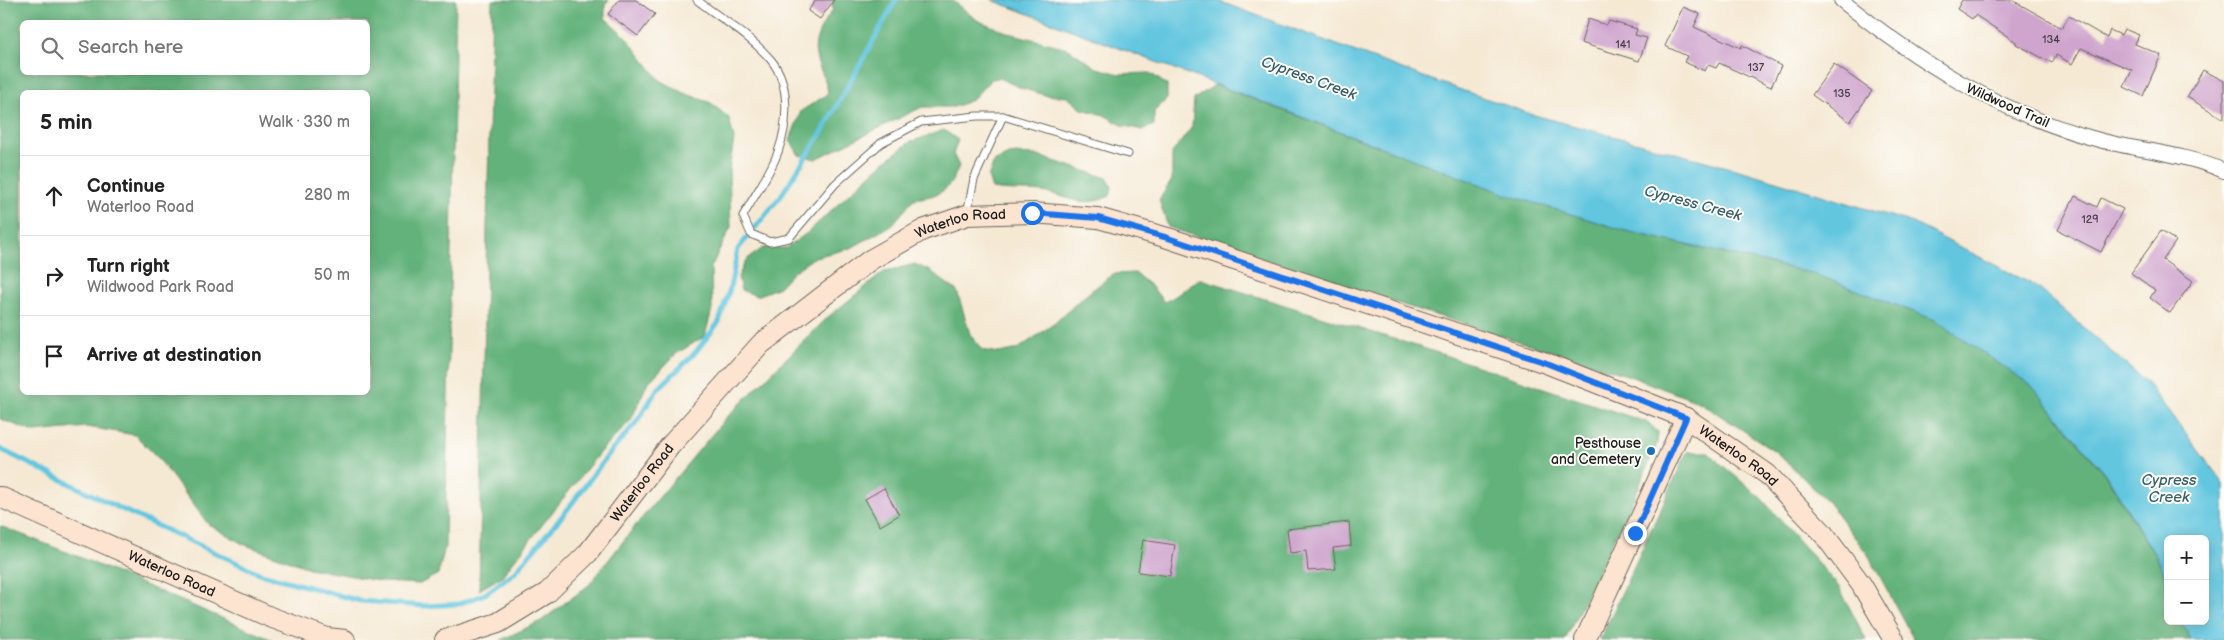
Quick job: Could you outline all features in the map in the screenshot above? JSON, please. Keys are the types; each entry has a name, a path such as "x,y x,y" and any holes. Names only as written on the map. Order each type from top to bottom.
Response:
{"street":[{"name":"Wildwood Trail","path":"1841,0 1882,32 1960,84 2020,114 2092,138 2202,161 2224,171"},
{"name":"Waterloo Road","path":"445,640 498,623 547,593 588,553 670,446 761,344 870,260 922,230 967,215 1032,213 1098,218 1168,238 1546,363 1686,418 1766,474 1822,532 1861,584 1894,640"},
{"path":"1585,640 1686,418"},
{"name":"Waterloo Road","path":"0,497 270,617 327,638 345,640"}],"lane":[{"path":"697,0 772,61 784,85 785,117 778,152 743,216 751,234 770,242 789,238 835,184 881,143 921,122 977,116 1003,116 1128,154"},
{"path":"967,215 974,179 1003,116"}],"green space":[{"path":"0,0 456,0 445,547 438,574 420,584 384,582 309,568 243,544 208,524 159,459 135,435 87,427 34,432 0,419"},
{"path":"492,0 609,0 605,4 605,18 626,37 660,80 684,93 711,103 729,118 734,139 729,170 731,227 711,267 712,309 705,336 676,354 647,384 631,420 600,452 501,577 479,590"},
{"path":"831,0 952,0 977,20 1009,33 1067,48 1097,68 1120,74 1150,73 1167,85 1167,99 1154,112 1154,125 1142,130 1122,125 1104,115 1082,109 1067,97 1045,95 1021,88 999,78 991,79 972,100 954,107 922,107 816,159 799,155 790,140 801,111 828,94 817,60 815,46 822,27 833,10"},
{"path":"1215,85 1508,195 1630,232 1812,273 1935,320 2032,386 2106,476 2161,565 2164,573 2164,625 2184,625 2190,640 1914,640 1869,556 1828,502 1775,451 1701,403 1627,375 1358,291 1168,227 1159,200 1172,180 1172,153 1192,127 1194,99"},
{"path":"944,130 958,140 953,154 959,166 952,182 943,191 931,196 914,199 892,225 851,248 815,257 794,271 779,287 757,296 741,290 738,277 746,260 763,248 786,248 807,233 878,167 910,142"},
{"path":"1010,154 1035,155 1107,178 1112,187 1110,196 1100,200 1083,202 1042,192 992,189 988,177 994,162"},
{"path":"915,264 930,271 957,291 970,334 982,350 999,353 1018,349 1055,323 1081,299 1113,274 1135,273 1152,287 1164,302 1201,279 1429,350 1649,423 1658,432 1657,444 1637,491 1565,640 501,640 541,621 589,585 636,525 726,418 828,317 884,272"},
{"path":"1687,452 1707,452 1761,498 1839,587 1866,640 1600,640"},
{"path":"0,526 79,557 273,640 0,640"}],"water":[{"name":"Cypress Creek","path":"992,0 1215,0 1432,80 1534,115 1746,172 1913,223 2036,286 2147,383 2224,484 2224,640 2190,640 2184,625 2209,625 2209,535 2164,535 2164,573 2107,476 2032,386 1935,320 1812,273 1630,232 1508,195"}],"building":[{"path":"619,0 636,0 655,14 638,36 608,14"},
{"path":"816,0 834,0 820,19 808,11"},
{"path":"1962,0 2012,0 2062,28 2069,16 2107,38 2110,30 2121,35 2124,29 2139,35 2135,44 2161,55 2143,96 2124,87 2132,70 2081,48 2072,64 2056,55 2052,63 2016,44 2016,42 1975,15 1972,19 1957,9"},
{"path":"1683,7 1700,14 1694,27 1741,48 1742,45 1781,66 1771,87 1719,63 1716,68 1708,65 1705,71 1684,62 1687,56 1665,46"},
{"path":"1588,19 1607,25 1609,21 1637,29 1635,35 1647,38 1639,61 1581,43"},
{"path":"1834,64 1872,91 1850,122 1812,95"},
{"path":"2203,70 2224,81 2224,119 2187,97"},
{"path":"2075,196 2097,207 2101,198 2123,209 2101,252 2058,230"},
{"path":"2161,231 2176,241 2163,260 2193,281 2170,313 2150,298 2155,290 2131,273"},
{"path":"884,488 899,515 880,526 865,499"},
{"path":"1349,522 1351,546 1333,548 1336,569 1308,571 1306,551 1290,553 1287,529"},
{"path":"1143,540 1175,545 1170,576 1138,572"}],"waterway":[{"path":"0,449 119,508 261,574 360,601 425,606 459,604 485,594 515,572 635,424 657,390 694,354 719,322 730,288 738,249 780,197 821,134 896,0"}],"place":[{"name":"Pesthouse and Cemetery","path":"1651,451"}],"route":[{"path":"1032,213 1098,218 1168,238 1546,363 1686,418 1635,533"}]}
